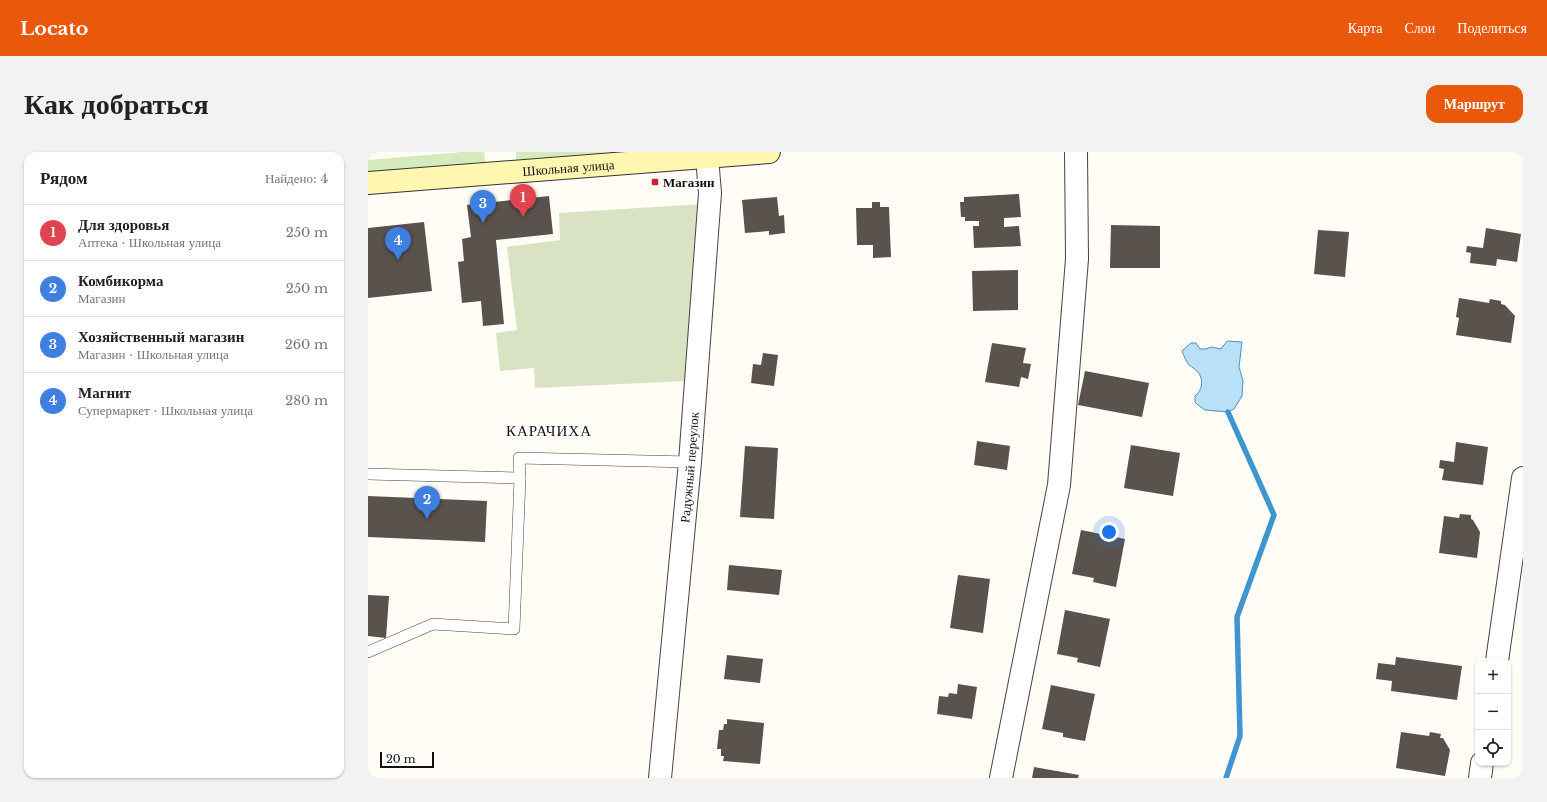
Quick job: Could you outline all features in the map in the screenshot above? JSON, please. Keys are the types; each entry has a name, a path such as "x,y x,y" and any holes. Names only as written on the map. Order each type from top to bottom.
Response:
{"main road":[{"name":"Школьная улица","path":"368,183 707,154 769,152"}],"street":[{"path":"1001,778 1059,485 1077,259 1076,152"},
{"name":"Радужный переулок","path":"660,778 690,462 710,193 707,154"},
{"path":"1497,658 1523,478"},
{"path":"1480,778 1482,766"}],"lane":[{"path":"368,652 433,624 514,629 520,478 519,458 690,462"},
{"path":"368,474 520,478"}],"green space":[{"path":"463,152 484,152 485,162 368,172 368,160"},
{"path":"516,152 608,152 516,160"},
{"path":"703,204 688,381 535,388 534,368 500,371 496,333 517,330 507,247 560,240 559,213"}],"water":[{"path":"1227,341 1242,342 1239,367 1243,381 1242,396 1234,409 1228,412 1205,410 1195,402 1195,396 1200,391 1202,384 1201,377 1197,371 1189,365 1182,351 1191,343 1196,343 1200,349 1212,347 1221,349"}],"building":[{"path":"1019,194 1021,217 1004,218 1004,227 1019,226 1021,246 974,248 973,226 979,226 979,221 965,221 965,217 961,217 960,202 964,202 964,197"},
{"path":"549,196 553,234 496,240 504,324 483,326 481,301 462,303 458,262 464,261 462,239 471,237 467,205"},
{"path":"777,197 779,216 784,215 785,233 769,235 769,231 745,233 742,200"},
{"path":"872,202 880,202 880,207 889,207 891,257 873,258 873,245 857,245 856,208 872,208"},
{"path":"424,222 432,291 368,298 368,228"},
{"path":"1111,225 1160,226 1160,268 1110,268"},
{"path":"1486,228 1521,234 1517,262 1497,259 1496,266 1470,263 1471,253 1466,252 1467,246 1483,248"},
{"path":"1318,230 1349,232 1345,277 1314,274"},
{"path":"1018,270 1018,310 973,311 972,271"},
{"path":"1459,298 1489,303 1490,299 1501,301 1501,304 1505,305 1515,316 1511,343 1456,335 1459,318 1456,317"},
{"path":"992,343 1026,348 1023,363 1031,364 1028,379 1021,377 1019,387 985,382"},
{"path":"763,353 778,355 774,386 751,383 753,364 761,365"},
{"path":"1085,371 1149,383 1142,417 1078,405"},
{"path":"977,441 1010,446 1007,470 974,465"},
{"path":"1456,442 1488,447 1483,485 1442,480 1444,469 1439,468 1440,460 1454,462"},
{"path":"1131,445 1180,453 1173,496 1124,488"},
{"path":"745,446 778,448 774,519 740,517"},
{"path":"368,496 487,501 485,542 368,537"},
{"path":"1460,514 1471,515 1471,519 1480,532 1477,558 1439,553 1444,516 1459,518"},
{"path":"1081,530 1125,539 1116,587 1093,582 1094,578 1072,574"},
{"path":"729,565 782,570 779,595 727,590"},
{"path":"958,575 990,579 983,633 950,628"},
{"path":"368,595 389,596 386,638 368,636"},
{"path":"1065,610 1110,619 1100,667 1077,662 1078,658 1057,654"},
{"path":"727,655 763,659 760,683 724,679"},
{"path":"1396,657 1462,666 1457,700 1391,691 1392,681 1376,679 1378,663 1395,665"},
{"path":"958,684 977,687 972,719 937,714 939,696 948,697 949,693 957,694"},
{"path":"1051,685 1095,694 1085,741 1063,737 1063,733 1042,729"},
{"path":"727,719 764,723 760,764 723,761 724,756 721,756 721,749 717,749 719,730 723,730 724,724 727,724"},
{"path":"1401,732 1429,736 1430,732 1441,734 1440,738 1443,738 1450,750 1445,776 1396,768"},
{"path":"1034,767 1079,775 1078,778 1032,778"}],"waterway":[{"path":"1226,778 1240,736 1237,617 1274,515 1228,412"}],"place":[{"name":"Магазин","path":"655,182"},
{"name":"Для здоровья","path":"523,217"},
{"name":"Хозяйственный магазин","path":"483,223"},
{"name":"Магнит","path":"398,260"},
{"name":"Комбикорма","path":"427,519"}],"district":[{"name":"КАРАЧИХА","path":"549,430"}]}
